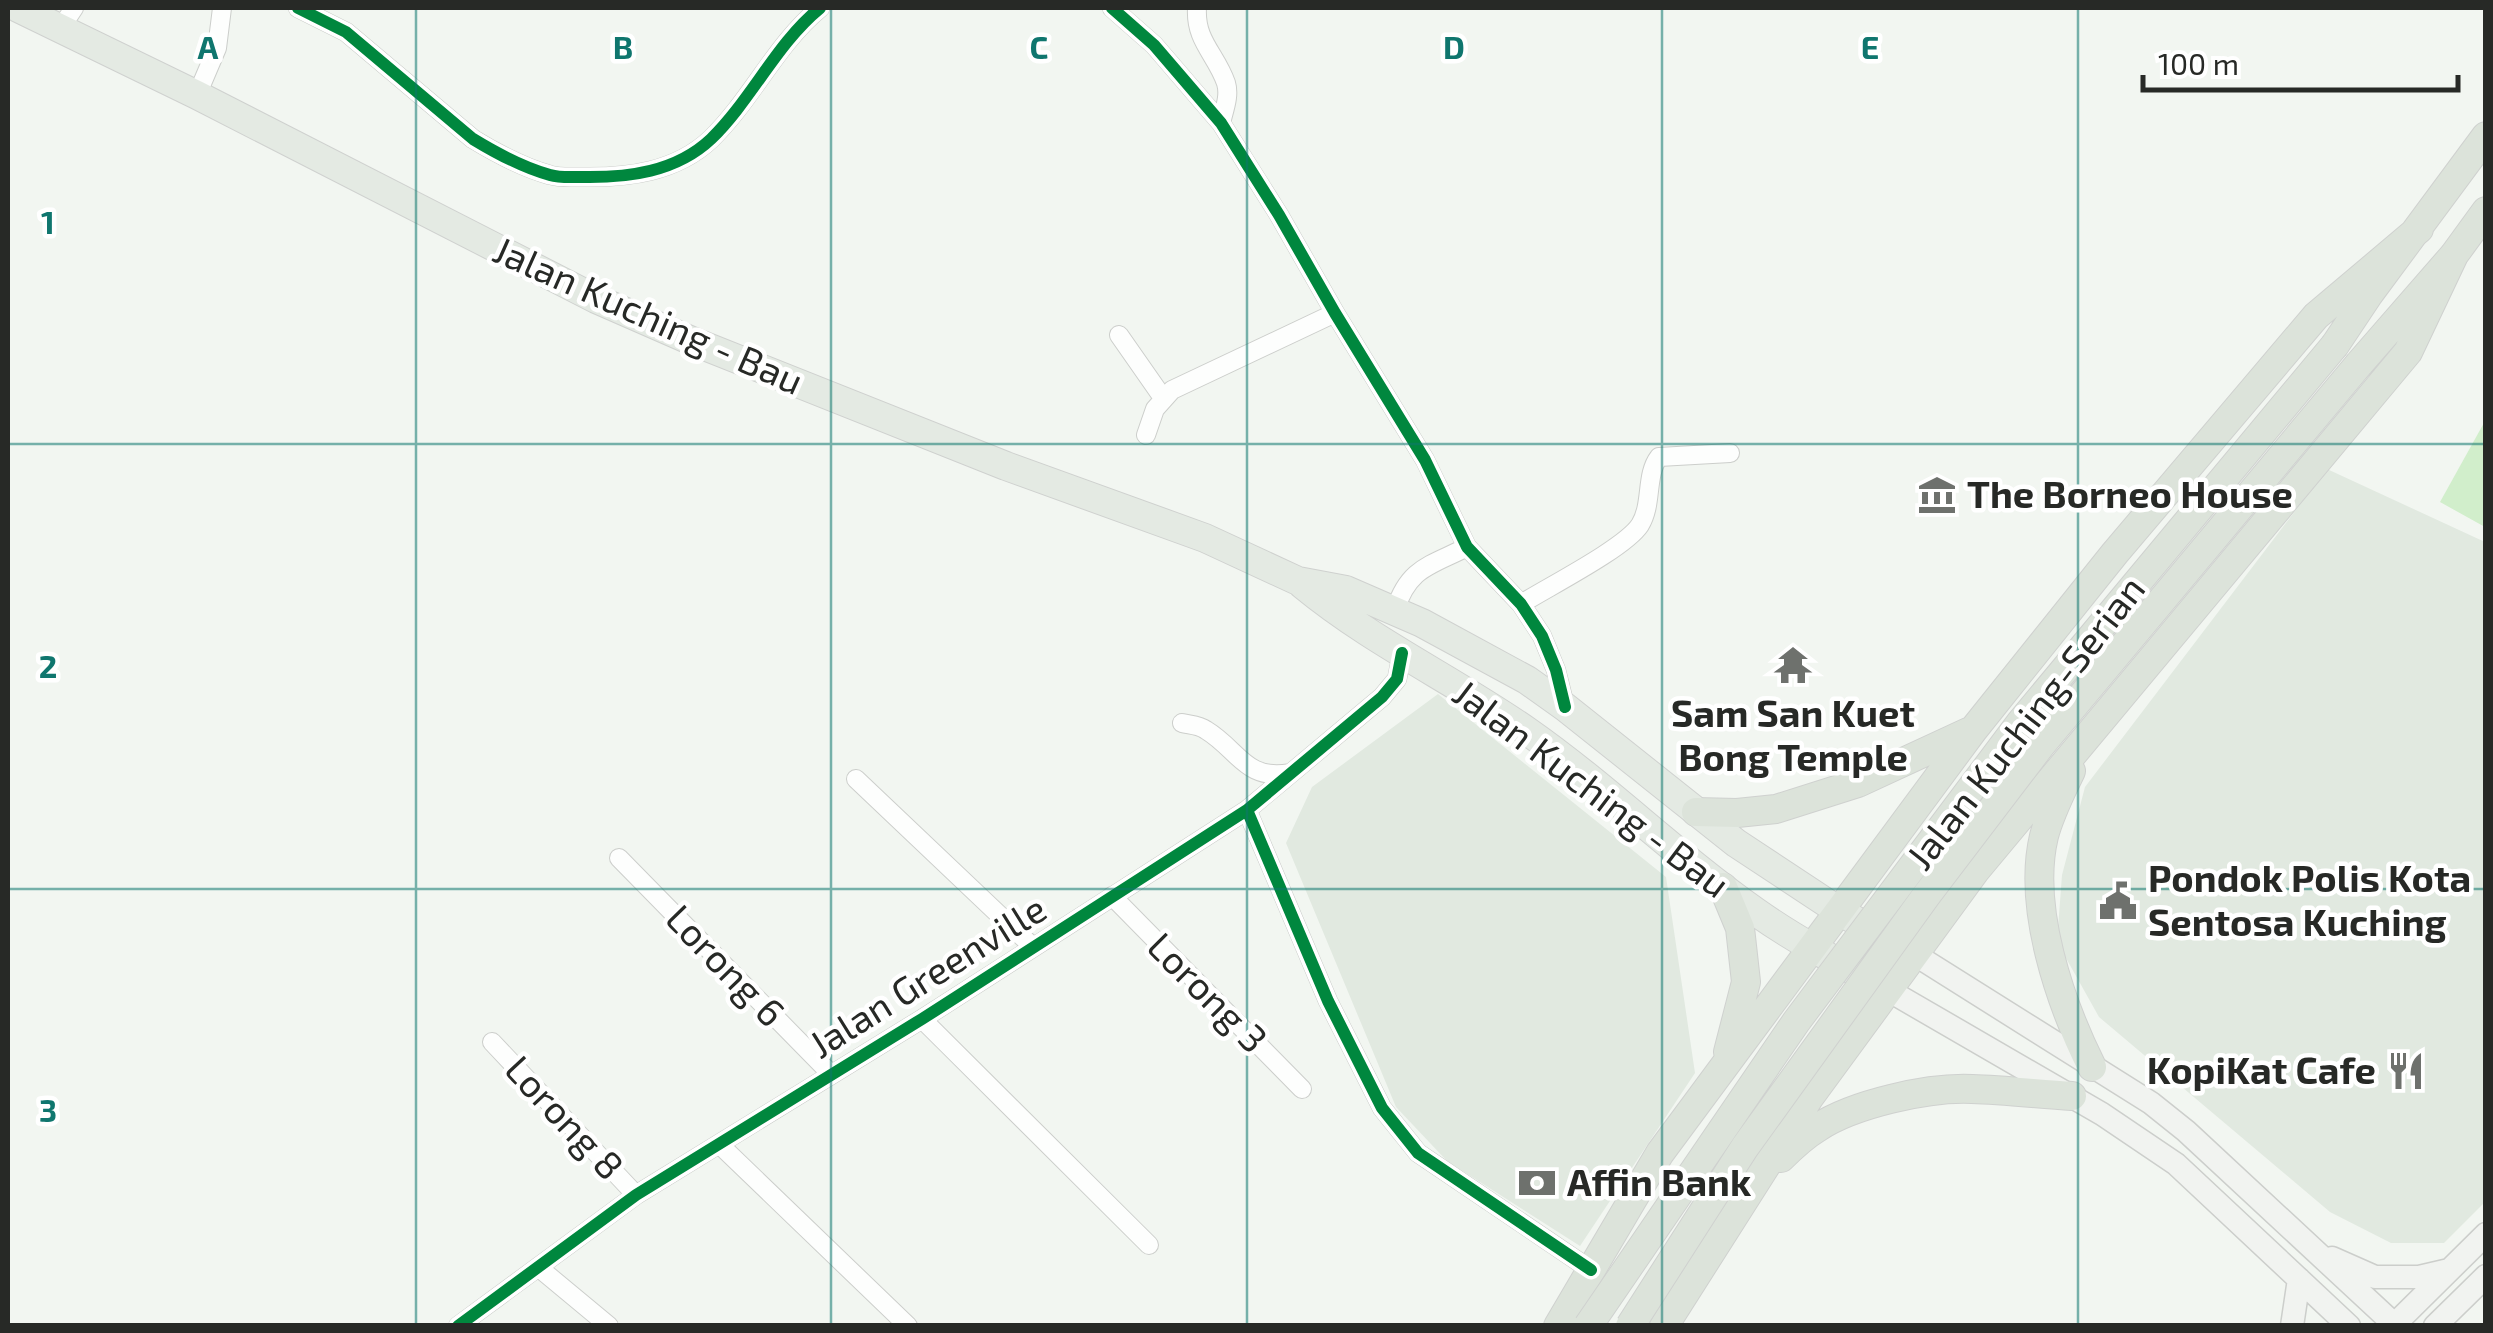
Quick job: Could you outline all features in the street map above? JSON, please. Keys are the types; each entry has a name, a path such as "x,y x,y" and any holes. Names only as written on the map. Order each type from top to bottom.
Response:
{"highway":[{"name":"Jalan Kuching-Serian","path":"1588,1326 1796,1022 2021,722 2335,345 2486,136"},
{"name":"Jalan Kuching-Serian","path":"1630,1326 1745,1147 1926,896 2041,745 2454,255 2486,210"},
{"path":"1558,1326 1660,1153 1974,729 2316,316 2419,229"},
{"path":"1664,1326 1809,1098 1976,870 2408,352 2454,255"},
{"path":"1696,812 1776,809 1858,783 1974,729"},
{"path":"2086,738 2051,814 2043,839 2040,875 2046,947 2075,1033 2092,1067"},
{"path":"1723,1068 1746,982 1740,928 1724,887"},
{"path":"1754,1185 1819,1126 1900,1097 1972,1089 2072,1096"}],"main road":[{"name":"Jalan Kuching - Bau","path":"18,8 67,18 198,95 596,299 1006,466 1205,538 1298,581 1346,590 1394,610 1527,680 1736,843 1839,911 1914,954"},
{"name":"Jalan Kuching - Bau","path":"1298,581 1336,612 1491,707 1556,752 1753,910 1888,990"},
{"path":"1914,954 2150,1103 2186,1131 2395,1325 2486,1234"},
{"path":"1888,990 2145,1141 2176,1164 2349,1326"},
{"path":"2315,1250 2375,1277 2419,1278 2449,1270"},
{"path":"2435,1326 2486,1276"},
{"path":"2292,1326 2299,1279"}],"street":[{"path":"198,95 217,48 222,8"},
{"path":"298,8 346,32 473,139 496,153 552,176 607,178 648,172 687,158 712,138 801,24 820,8"},
{"path":"1112,8 1154,45 1221,123 1426,460 1468,547 1521,604 1542,636 1565,707"},
{"path":"1197,8 1202,41 1226,84 1227,100 1221,123"},
{"path":"1146,436 1154,410 1172,390 1335,313"},
{"path":"1120,334 1164,398"},
{"path":"1521,604 1624,542 1639,527 1648,507 1654,464 1659,457 1730,453"},
{"path":"1394,610 1412,576 1468,547"},
{"name":"Jalan Greenville","path":"458,1326 636,1194 922,1018 1247,810 1382,697 1397,678 1402,653"},
{"path":"1182,724 1203,727 1244,764 1270,776 1291,773"},
{"path":"856,779 1033,947"},
{"path":"1247,810 1328,1001 1382,1108 1418,1153 1590,1270"},
{"name":"Lorong 6","path":"619,858 831,1074"},
{"name":"Lorong 3","path":"1112,896 1302,1090"},
{"path":"922,1018 1149,1246"},
{"name":"Lorong 8","path":"492,1042 636,1194"},
{"path":"720,1144 908,1326"},
{"path":"538,1267 609,1326"}],"shaded area":[{"path":"2327,469 2485,542 2485,1202 2444,1243 2391,1243 2330,1212 2099,1017 2057,942 2062,875 2085,787"},
{"path":"1438,694 1666,877 1695,1073 1580,1246 1447,1161 1396,1107 1286,843 1312,787"}],"green space":[{"path":"2485,421 2485,527 2440,502"}],"cycle path":[{"path":"298,8 346,32 473,139 530,168 569,177 650,171 697,150 726,123 790,38 820,8"},
{"path":"1112,8 1154,45 1221,123 1425,460 1467,547 1521,604 1542,636 1565,707"},
{"path":"458,1326 636,1195 922,1019 1247,810 1382,697 1397,679 1402,653"},
{"path":"1247,810 1328,1001 1382,1108 1418,1153 1591,1270"}],"place":[{"name":"The Borneo House","path":"1937,495"},
{"name":"Sam San Kuet Bong Temple","path":"1793,665"},
{"name":"Pondok Polis Kota Sentosa Kuching","path":"2118,901"},
{"name":"KopiKat Cafe","path":"2406,1071"},
{"name":"Affin Bank","path":"1537,1183"}]}
